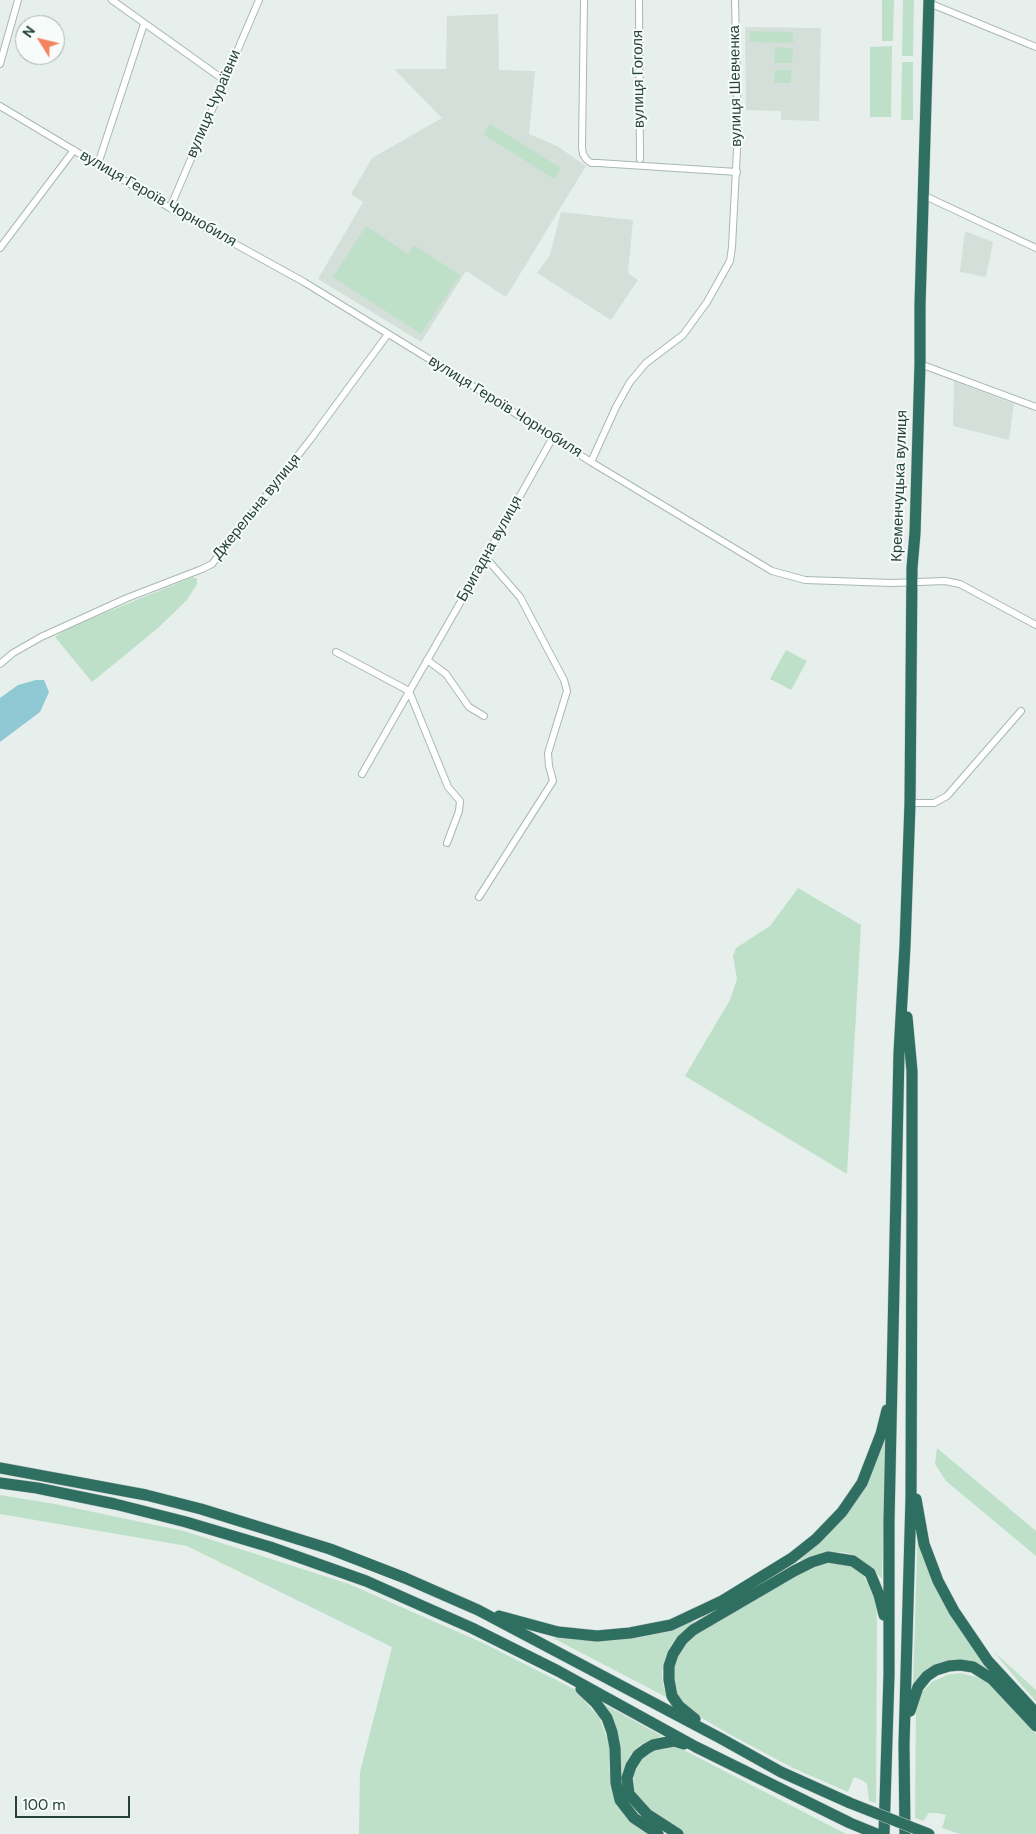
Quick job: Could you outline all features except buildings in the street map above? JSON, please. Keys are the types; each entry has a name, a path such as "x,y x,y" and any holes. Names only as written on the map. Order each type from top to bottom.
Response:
{"highway":[{"name":"Кременчуцька вулиця","path":"904,972 910,803 912,582 920,364 929,2"},
{"path":"884,1834 892,1389 900,1053 904,972"},
{"path":"904,972 912,1071 911,1455 906,1725 904,1744 905,1834"},
{"path":"478,1610 558,1632 597,1636 630,1633 670,1625 722,1600 792,1558 816,1539 842,1512 862,1483 881,1434 892,1389"},
{"path":"911,1455 916,1504 924,1544 938,1581 969,1635 983,1654 1036,1713"},
{"path":"0,1468 146,1495 330,1549 405,1578 478,1610 781,1772 850,1803 929,1834"},
{"path":"0,1483 37,1488 114,1504 186,1522 270,1547 366,1581 472,1628 558,1671 696,1747 850,1823 877,1834"},
{"path":"720,1738 679,1706 672,1696 669,1666 673,1654 682,1640 693,1630 794,1571 828,1556 853,1561 870,1573 879,1595 889,1632"},
{"path":"906,1725 918,1688 927,1676 936,1670 960,1665 974,1667 992,1679 1036,1726"},
{"path":"558,1671 596,1703 607,1718 615,1748 616,1783 620,1800 634,1818 658,1834"},
{"path":"678,1834 647,1814 629,1794 627,1778 631,1766 638,1755 653,1745 674,1741 696,1747"}],"street":[{"path":"0,64 18,0"},
{"path":"112,0 224,80"},
{"name":"вулиця Чураївни","path":"170,208 259,0"},
{"path":"584,0 582,154 586,159 591,163 737,172"},
{"name":"вулиця Гоголя","path":"639,0 640,159"},
{"name":"вулиця Шевченка","path":"591,462 630,382 646,363 683,335 707,302 730,261 737,172 738,130 735,0"},
{"path":"929,2 1036,47"},
{"path":"98,164 144,24"},
{"name":"вулиця Героїв Чорнобиля","path":"0,106 170,208 304,282 591,462 763,566 782,575 805,580 892,583 932,580 960,584 1036,625"},
{"path":"0,248 74,150"},
{"path":"923,195 1036,248"},
{"name":"Джерельна вулиця","path":"0,664 41,637 127,598 202,570 212,564 310,440 388,334"},
{"path":"920,364 1036,407"},
{"name":"Бригадна вулиця","path":"362,774 553,437"},
{"path":"479,897 553,781 548,753 567,690 564,680 520,597 486,558"},
{"path":"336,652 409,691 448,787 460,801 459,811 447,843"},
{"path":"427,660 446,674 469,707 484,716"},
{"path":"910,803 934,803 947,796 1021,711"}],"shaded area":[{"path":"498,14 499,70 535,71 529,134 557,146 586,166 506,297 466,271 421,342 318,279 363,202 351,194 372,158 442,118 394,69 446,69 447,16"},
{"path":"745,27 821,28 819,121 781,120 781,111 746,110"},
{"path":"561,212 633,220 628,273 638,280 611,320 537,273 550,255"},
{"path":"965,231 993,242 986,277 960,272"},
{"path":"954,381 1014,404 1009,440 953,426"}],"green space":[{"path":"882,0 894,0 893,41 882,41"},
{"path":"903,0 914,0 913,56 902,56"},
{"path":"750,31 793,32 793,43 749,42"},
{"path":"892,46 891,117 870,117 870,47"},
{"path":"775,47 793,48 792,63 774,63"},
{"path":"902,62 913,62 913,120 901,120"},
{"path":"775,70 791,70 791,83 774,83"},
{"path":"490,124 561,168 554,179 483,134"},
{"path":"366,226 408,254 414,245 460,275 421,334 333,277"},
{"path":"193,577 197,579 197,584 187,600 158,628 92,682 55,637 68,628"},
{"path":"786,650 807,661 791,690 770,679"},
{"path":"798,888 861,925 847,1174 685,1076 730,1000 737,979 733,956 736,948 770,926"},
{"path":"885,1438 882,1579 872,1568 851,1554 823,1552 801,1561 799,1559 823,1538"},
{"path":"937,1448 1036,1531 1036,1556 946,1481 935,1464"},
{"path":"0,1495 55,1504 184,1531 349,1584 483,1643 574,1689 599,1717 610,1746 609,1769 613,1792 649,1834 359,1834 360,1772 392,1647 187,1546 0,1514"},
{"path":"918,1527 922,1548 995,1675 977,1665 927,1673 913,1684"},
{"path":"827,1562 853,1566 862,1574 876,1601 876,1803 869,1801 867,1784 862,1780 854,1777 848,1792 793,1768 697,1715 683,1704 677,1695 673,1672 675,1660 681,1649 707,1625 802,1573"},
{"path":"692,1621 695,1622 679,1635 671,1645 665,1658 662,1672 663,1685 668,1698 553,1638 608,1641 642,1637"},
{"path":"994,1652 1036,1690 1036,1701 1024,1688"},
{"path":"960,1673 977,1677 991,1685 1036,1734 1036,1834 960,1834 942,1828 946,1815 929,1813 923,1821 915,1818 916,1707 922,1692 932,1682 947,1675"},
{"path":"602,1703 662,1736 640,1745 631,1754 622,1773 620,1753"},
{"path":"668,1746 680,1748 846,1834 684,1834 651,1813 636,1796 633,1786 634,1773 645,1753"}],"water":[{"path":"36,680 44,680 49,692 40,712 0,742 0,698 18,685"}]}
